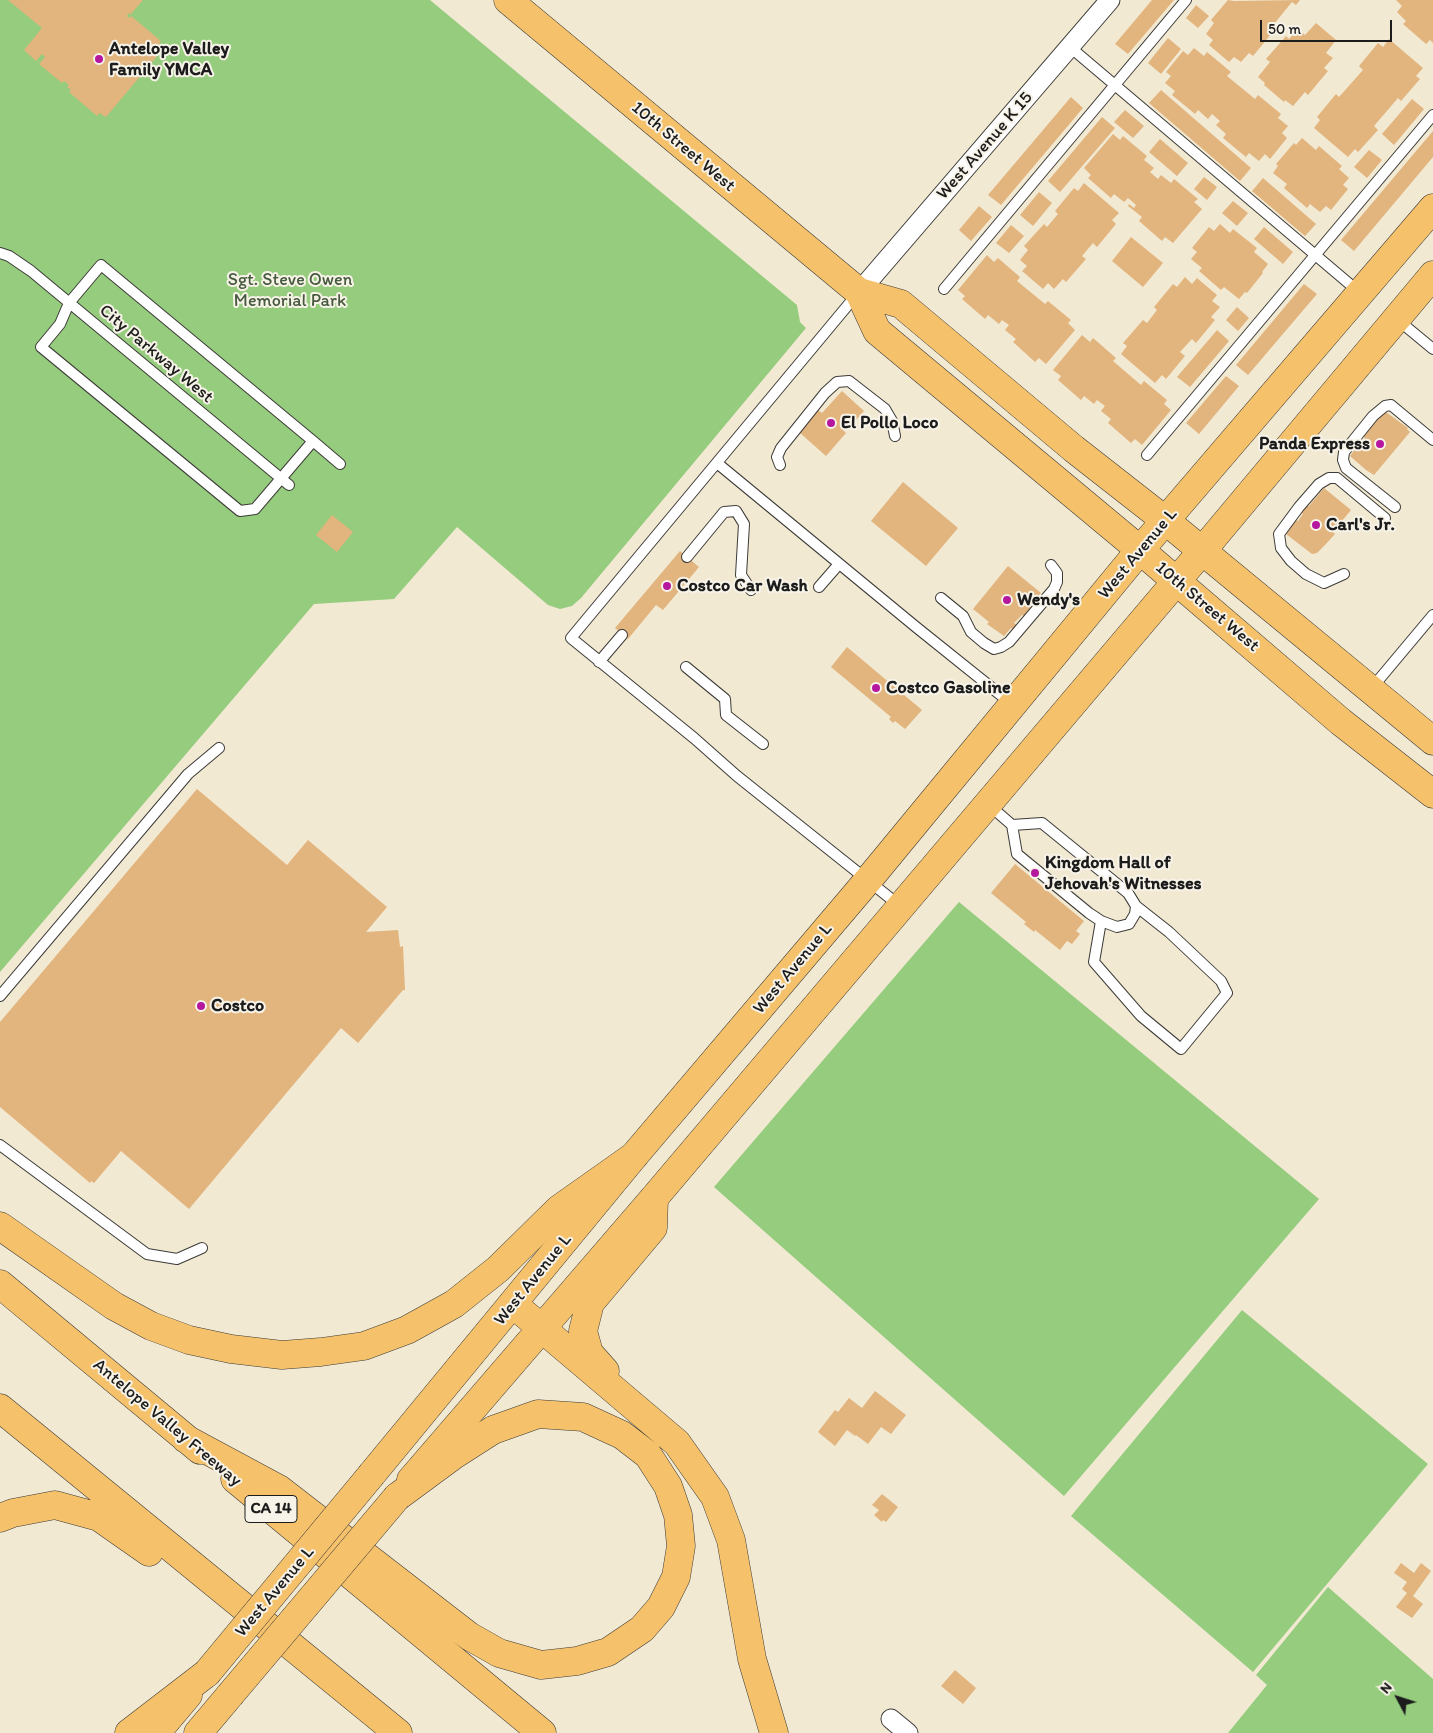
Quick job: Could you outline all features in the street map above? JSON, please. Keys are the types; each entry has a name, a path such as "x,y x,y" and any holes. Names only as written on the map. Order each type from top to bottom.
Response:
{"main road":[{"name":"10th Street West","path":"508,0 859,292 901,304 1067,443 1166,521 1433,741"},
{"name":"West Avenue L","path":"156,1733 634,1156 869,879 1140,550 1433,208"},
{"name":"West Avenue L","path":"198,1733 1202,552 1433,275"},
{"name":"10th Street West","path":"859,292 877,332 1140,550 1342,722 1433,794"},
{"path":"0,1226 114,1306 151,1326 189,1340 231,1350 282,1356 321,1352 364,1346 407,1330 454,1304 498,1269 559,1209 634,1156"},
{"path":"622,1397 606,1371 589,1353 583,1331 590,1303 654,1228 654,1198"},
{"name":"Antelope Valley Freeway","path":"0,1284 542,1733"},
{"path":"513,1304 677,1443 714,1497 732,1540 752,1659 774,1733"},
{"path":"0,1408 398,1733"},
{"path":"186,1439 280,1489 469,1636 499,1653 541,1665 577,1661 608,1652 642,1629 661,1608 676,1577 681,1546 678,1516 668,1486 648,1455 622,1435 583,1417 538,1414 494,1430 454,1455 397,1497"},
{"path":"0,1518 13,1512 55,1505 99,1517 154,1555 332,1696 398,1733"},
{"path":"129,1733 207,1673"}],"street":[{"name":"West Avenue K 15","path":"859,292 1110,0"},
{"path":"892,1719 908,1733"}],"lane":[{"path":"944,289 1186,0"},
{"path":"1070,47 1360,294"},
{"path":"1147,455 1433,115"},
{"name":"City Parkway West","path":"0,253 20,263 285,481"},
{"path":"313,441 285,481 255,509 240,511 41,347 60,324 69,303 101,265 313,441 340,464"},
{"path":"859,292 571,638 694,738 737,776 901,906"},
{"path":"1397,320 1433,350"},
{"path":"780,465 777,457 781,448 825,393 837,382 849,381 885,409 892,421 895,436"},
{"path":"1395,507 1346,468 1343,460 1344,452 1373,416 1385,406 1391,405 1433,440"},
{"path":"716,463 1013,704"},
{"path":"1344,574 1324,583 1306,574 1291,561 1281,548 1279,534 1299,506 1319,484 1329,478 1337,478 1385,518"},
{"path":"687,557 724,512 736,511 744,524 741,575 751,590"},
{"path":"819,587 839,564"},
{"path":"941,598 963,616 972,632 984,643 994,649 1001,647 1009,642 1054,589 1057,582 1057,573 1052,565"},
{"path":"1370,689 1433,615"},
{"path":"600,662 622,635"},
{"path":"686,667 725,699 726,715 763,744"},
{"path":"0,996 188,774 220,748"},
{"path":"987,804 1012,825 1018,854 1089,913 1101,921 1117,926 1129,924 1135,914 1136,906"},
{"path":"1012,825 1042,823 1128,893 1136,906 1169,932 1221,981 1227,993 1181,1049 1141,1016 1094,962 1101,921"},
{"path":"0,1145 147,1254 177,1259 202,1248"}],"green space":[{"name":"Sgt. Steve Owen Memorial Park","path":"0,0 430,0 797,305 800,322 806,328 581,598 572,606 560,609 548,605 457,527 394,599 314,604 0,972"},
{"path":"959,902 1319,1199 1064,1496 714,1187"},
{"path":"1242,1310 1428,1464 1253,1672 1071,1516"},
{"path":"1328,1587 1433,1679 1433,1733 1228,1733 1267,1685 1256,1675"}],"building":[{"name":"Antelope Valley Family YMCA","path":"8,0 143,0 127,16 129,18 131,16 161,41 159,43 164,48 106,117 99,113 97,116 69,92 71,90 67,87 69,85 64,81 62,83 39,64 45,57 42,54 36,61 24,50 42,28"},
{"path":"1152,0 1174,0 1128,54 1115,44"},
{"path":"1228,0 1300,0 1296,5 1292,2 1269,30 1272,33 1253,56 1249,53 1241,62 1234,57 1229,62 1209,45 1213,40 1206,34 1214,23 1211,20"},
{"path":"1396,0 1433,0 1433,43 1430,40 1426,44 1403,24 1406,21 1397,12 1402,6"},
{"path":"1196,5 1209,16 1198,28 1186,18"},
{"path":"1316,23 1336,40 1326,53 1333,58 1324,68 1328,71 1308,95 1305,92 1293,106 1285,100 1284,102 1264,85 1265,83 1258,77 1270,62 1266,59 1286,36 1289,39 1298,29 1305,35"},
{"path":"1168,38 1181,49 1161,74 1148,63"},
{"path":"1389,39 1423,68 1416,76 1420,79 1401,101 1398,98 1374,126 1378,130 1358,152 1355,149 1348,157 1314,128 1320,120 1317,117 1336,94 1339,97 1363,70 1359,66 1378,43 1383,47"},
{"path":"1194,48 1204,56 1207,52 1231,72 1227,76 1255,99 1258,95 1281,114 1278,118 1288,126 1282,133 1287,138 1270,159 1265,154 1259,161 1249,153 1246,157 1223,138 1226,134 1216,125 1220,121 1212,114 1208,119 1198,110 1195,114 1172,95 1175,91 1165,83 1171,76 1166,72 1183,51 1188,55"},
{"path":"1161,90 1251,168 1240,181 1149,103"},
{"path":"1071,97 1083,108 1001,205 988,195"},
{"path":"1412,99 1424,109 1394,145 1382,134"},
{"path":"1125,110 1144,126 1133,138 1114,122"},
{"path":"1102,117 1115,128 1060,192 1048,181"},
{"path":"1433,131 1433,157 1354,251 1341,240"},
{"path":"1113,134 1120,140 1123,136 1147,156 1144,160 1154,168 1150,172 1158,179 1161,175 1171,183 1174,179 1198,199 1194,202 1202,209 1173,243 1165,237 1162,241 1139,221 1142,217 1128,206 1129,204 1134,208 1136,205 1128,198 1124,202 1114,194 1111,198 1088,178 1091,175 1084,168"},
{"path":"1302,138 1316,150 1319,146 1342,166 1339,169 1349,178 1343,185 1348,189 1331,210 1326,206 1320,212 1310,204 1307,208 1284,188 1287,184 1273,173 1278,166 1276,164 1294,143 1296,145"},
{"path":"1160,139 1188,163 1177,176 1149,152"},
{"path":"1369,150 1382,160 1367,178 1354,167"},
{"path":"1204,177 1217,187 1207,200 1194,189"},
{"path":"1263,178 1316,224 1305,236 1252,191"},
{"path":"1084,183 1119,213 1112,220 1116,224 1097,247 1093,243 1082,256 1086,259 1066,282 1063,279 1054,289 1048,283 1043,289 1022,271 1027,266 1020,260 1028,250 1024,246 1044,224 1047,227 1058,214 1055,211 1074,188 1078,191"},
{"path":"1039,192 1052,203 1033,226 1020,215"},
{"path":"1233,201 1248,213 1237,226 1222,213"},
{"path":"979,206 992,217 971,241 959,230"},
{"path":"1220,224 1230,233 1233,229 1257,248 1254,252 1268,264 1247,293 1245,292 1239,299 1224,287 1221,290 1199,271 1202,268 1191,259 1197,252 1192,248 1209,227 1214,231"},
{"path":"1011,225 1024,236 1009,253 996,243"},
{"path":"1264,227 1293,252 1283,264 1254,239"},
{"path":"1131,237 1163,263 1143,287 1112,261"},
{"path":"987,255 994,262 998,258 1020,277 1017,281 1045,304 1048,301 1071,320 1068,323 1075,330 1046,364 1039,358 1035,362 1013,342 1016,339 1005,330 1009,325 1002,320 999,324 988,315 985,319 962,299 965,296 958,290"},
{"path":"1185,277 1192,284 1197,278 1217,295 1212,301 1220,307 1211,317 1215,320 1196,343 1192,339 1180,352 1185,356 1166,379 1162,375 1155,383 1121,354 1127,346 1123,343 1143,320 1147,323 1157,310 1154,307 1173,284 1177,287"},
{"path":"1304,284 1317,294 1248,375 1236,365"},
{"path":"1237,307 1249,318 1238,331 1226,320"},
{"path":"1217,330 1229,341 1190,387 1177,377"},
{"path":"1082,335 1090,342 1093,338 1116,358 1113,361 1141,385 1144,381 1167,400 1164,404 1171,410 1142,445 1135,439 1131,443 1108,423 1111,419 1101,411 1105,406 1097,400 1094,404 1084,396 1081,400 1058,380 1061,376 1053,370"},
{"path":"1226,376 1239,386 1199,434 1186,423"},
{"name":"El Pollo Loco","path":"842,391 864,411 850,427 845,424 842,429 846,433 826,456 800,433 818,410 822,413"},
{"name":"Panda Express","path":"1383,410 1408,428 1410,432 1374,475 1350,456 1364,440 1365,438 1362,436"},
{"path":"903,482 958,528 926,566 871,521"},
{"name":"Carl's Jr.","path":"1324,488 1351,510 1333,532 1335,534 1317,553 1312,554 1286,534 1303,514 1301,513 1302,510 1309,506"},
{"path":"332,515 353,532 337,552 316,535"},
{"name":"Costco Car Wash","path":"680,551 699,567 663,610 656,605 628,639 615,628"},
{"name":"Wendy's","path":"1008,566 1041,593 1029,605 1031,607 1024,616 1022,615 1014,623 1017,625 1013,630 1011,628 1004,636 987,624 989,622 973,609"},
{"name":"Costco Gasoline","path":"847,647 922,710 905,729 895,721 893,723 889,719 891,717 831,667"},
{"name":"Costco","path":"197,789 287,865 308,840 387,907 366,932 398,930 400,947 403,946 405,990 358,1043 341,1028 189,1209 121,1151 94,1183 91,1181 90,1183 0,1107 0,1022"},
{"path":"1015,864 1084,921 1076,931 1080,934 1072,944 1067,941 1060,950 1035,930 1034,932 1024,924 1026,922 991,893"},
{"path":"875,1391 906,1415 891,1434 881,1427 868,1444 847,1430 835,1446 818,1432 835,1410 838,1412 849,1398 862,1408"},
{"path":"882,1494 898,1507 886,1522 883,1520 882,1522 874,1515 879,1510 872,1505"},
{"path":"1401,1563 1414,1573 1421,1563 1431,1571 1413,1596 1423,1604 1412,1618 1396,1607 1407,1593 1402,1589 1407,1582 1394,1573"},
{"path":"955,1670 976,1688 963,1704 941,1686"}],"place":[{"name":"Antelope Valley Family YMCA","path":"99,59"},
{"name":"El Pollo Loco","path":"831,423"},
{"name":"Panda Express","path":"1380,444"},
{"name":"Carl's Jr.","path":"1316,525"},
{"name":"Costco Car Wash","path":"667,586"},
{"name":"Wendy's","path":"1007,600"},
{"name":"Costco Gasoline","path":"876,688"},
{"name":"Kingdom Hall of Jehovah's Witnesses","path":"1035,873"},
{"name":"Costco","path":"201,1006"}]}
